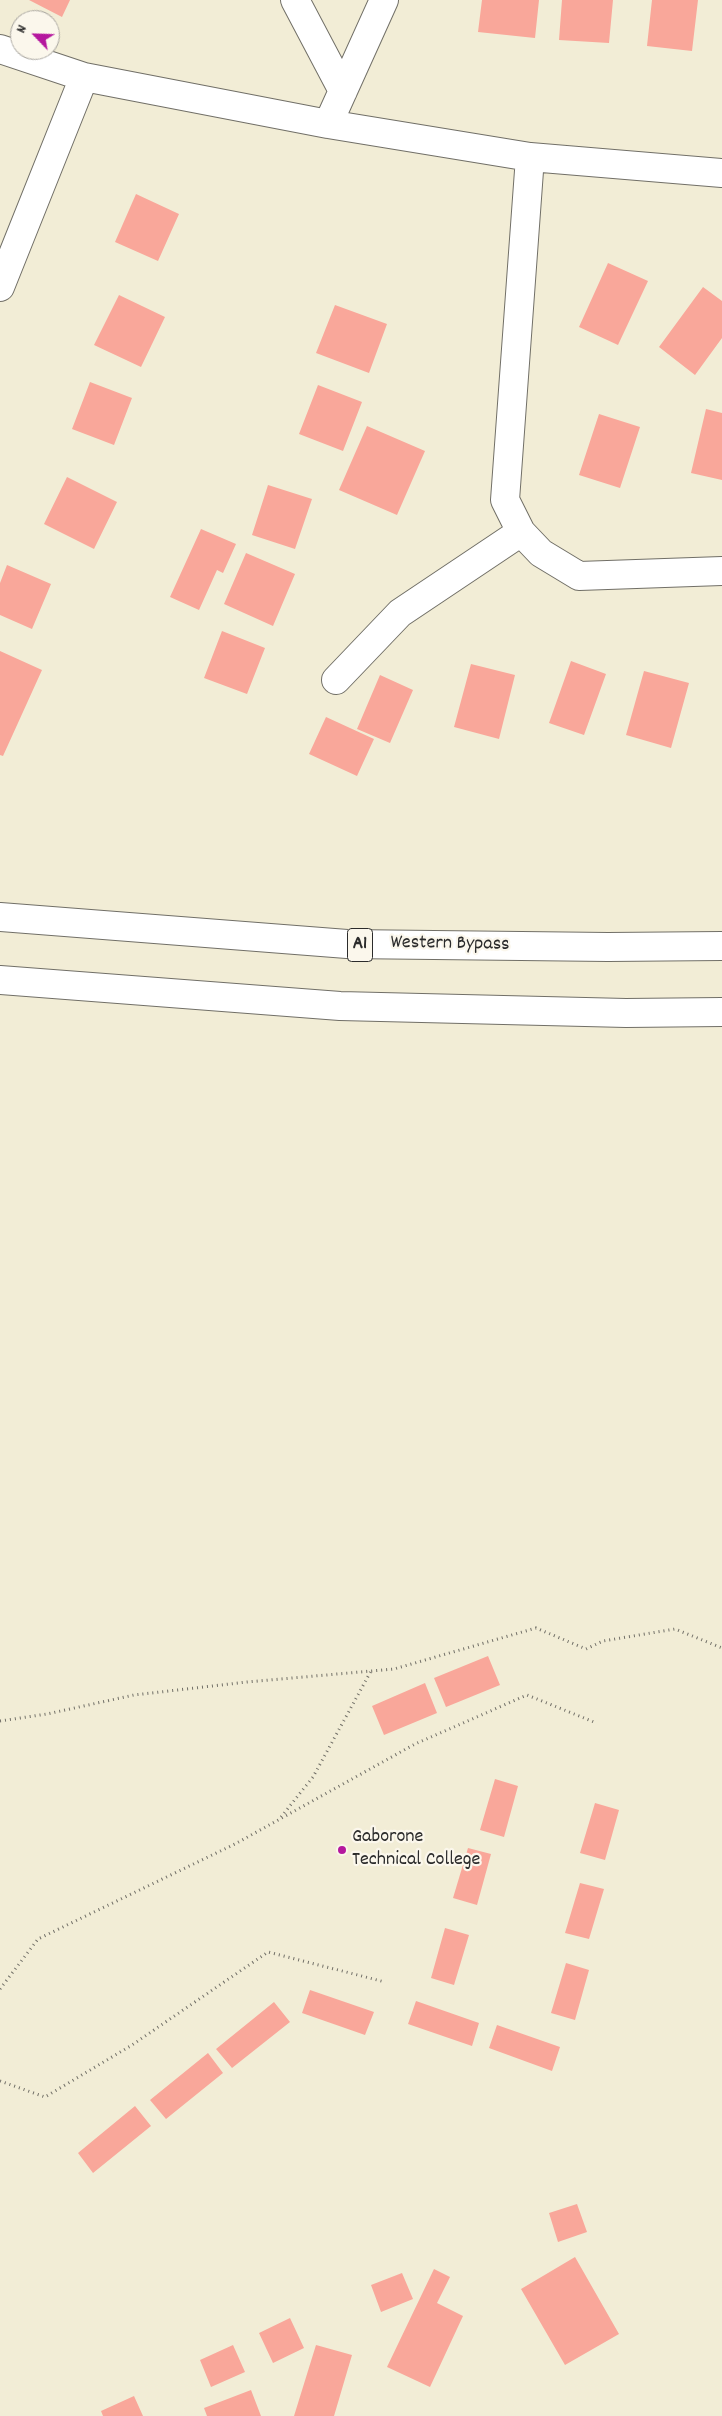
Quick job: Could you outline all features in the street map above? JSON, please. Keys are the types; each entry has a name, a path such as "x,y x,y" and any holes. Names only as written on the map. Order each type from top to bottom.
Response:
{"main road":[{"path":"295,0 343,91"},
{"path":"328,124 384,0"},
{"path":"0,49 84,77 328,124 530,157 722,173"},
{"path":"0,287 84,77"},
{"path":"530,157 505,500 521,532 541,553 579,576 722,571"},
{"path":"336,680 400,613 521,532"},
{"name":"Western Bypass","path":"0,917 347,944 608,947 722,946"},
{"path":"0,980 340,1006 626,1013 722,1012"}],"path":[{"path":"0,1721 47,1714 134,1695 247,1682 394,1669 536,1628 586,1648 603,1641 675,1629 722,1648"},
{"path":"279,1819 313,1777 371,1671"},
{"path":"0,1989 38,1940 235,1844 415,1744 527,1695 594,1722"},
{"path":"0,2082 45,2098 132,2046 268,1952 385,1982"}],"building":[{"path":"29,0 70,0 62,17 60,16 60,10 48,10"},
{"path":"482,0 539,0 535,38 478,32"},
{"path":"562,0 613,0 609,43 559,40"},
{"path":"652,0 698,0 692,51 647,46"},
{"path":"136,194 179,214 158,261 115,242"},
{"path":"608,263 648,281 618,345 579,327"},
{"path":"703,287 722,301 722,338 695,375 659,347"},
{"path":"119,295 165,317 141,367 94,345"},
{"path":"335,305 387,324 369,373 316,353"},
{"path":"90,382 132,398 114,445 72,429"},
{"path":"318,385 362,402 343,451 299,434"},
{"path":"706,409 722,413 722,480 691,473"},
{"path":"599,414 640,427 620,488 579,475"},
{"path":"367,426 425,451 397,515 339,490"},
{"path":"67,477 117,502 94,549 44,524"},
{"path":"268,485 312,499 295,549 252,535"},
{"path":"201,529 236,544 223,573 217,570 199,610 170,597"},
{"path":"246,553 295,574 273,626 224,604"},
{"path":"7,565 51,584 32,629 0,615 0,583"},
{"path":"222,631 265,648 247,694 204,678"},
{"path":"0,651 42,670 3,756 0,755"},
{"path":"571,661 606,674 584,735 549,723"},
{"path":"471,664 515,675 499,739 454,727"},
{"path":"644,671 689,683 671,748 626,735"},
{"path":"380,675 413,690 390,743 357,729"},
{"path":"326,717 374,739 357,776 309,754"},
{"path":"488,1656 500,1685 446,1707 434,1678"},
{"path":"425,1683 437,1713 384,1735 372,1706"},
{"path":"495,1779 518,1786 504,1837 480,1830"},
{"path":"595,1803 619,1810 605,1860 580,1853"},
{"path":"468,1848 491,1854 477,1905 453,1898"},
{"path":"580,1883 604,1889 589,1939 565,1933"},
{"path":"445,1928 469,1935 454,1985 431,1978"},
{"path":"566,1963 589,1970 575,2020 551,2013"},
{"path":"310,1990 374,2012 365,2035 302,2013"},
{"path":"416,2001 479,2023 472,2046 408,2024"},
{"path":"274,2002 290,2022 232,2068 216,2049"},
{"path":"497,2025 560,2047 552,2071 489,2048"},
{"path":"208,2053 223,2073 166,2119 150,2100"},
{"path":"135,2106 151,2126 93,2173 78,2153"},
{"path":"577,2204 587,2232 558,2242 549,2213"},
{"path":"575,2257 619,2334 565,2365 521,2289"},
{"path":"434,2269 450,2277 437,2303 463,2316 430,2387 387,2367"},
{"path":"402,2273 413,2299 381,2312 371,2285"},
{"path":"290,2318 304,2348 273,2363 259,2333"},
{"path":"233,2345 245,2372 211,2387 200,2360"},
{"path":"316,2345 352,2355 334,2416 294,2416"},
{"path":"251,2390 261,2416 207,2416 204,2408"},
{"path":"134,2396 143,2416 103,2416 101,2411"}],"place":[{"name":"Gaborone Technical College","path":"342,1850"}]}
